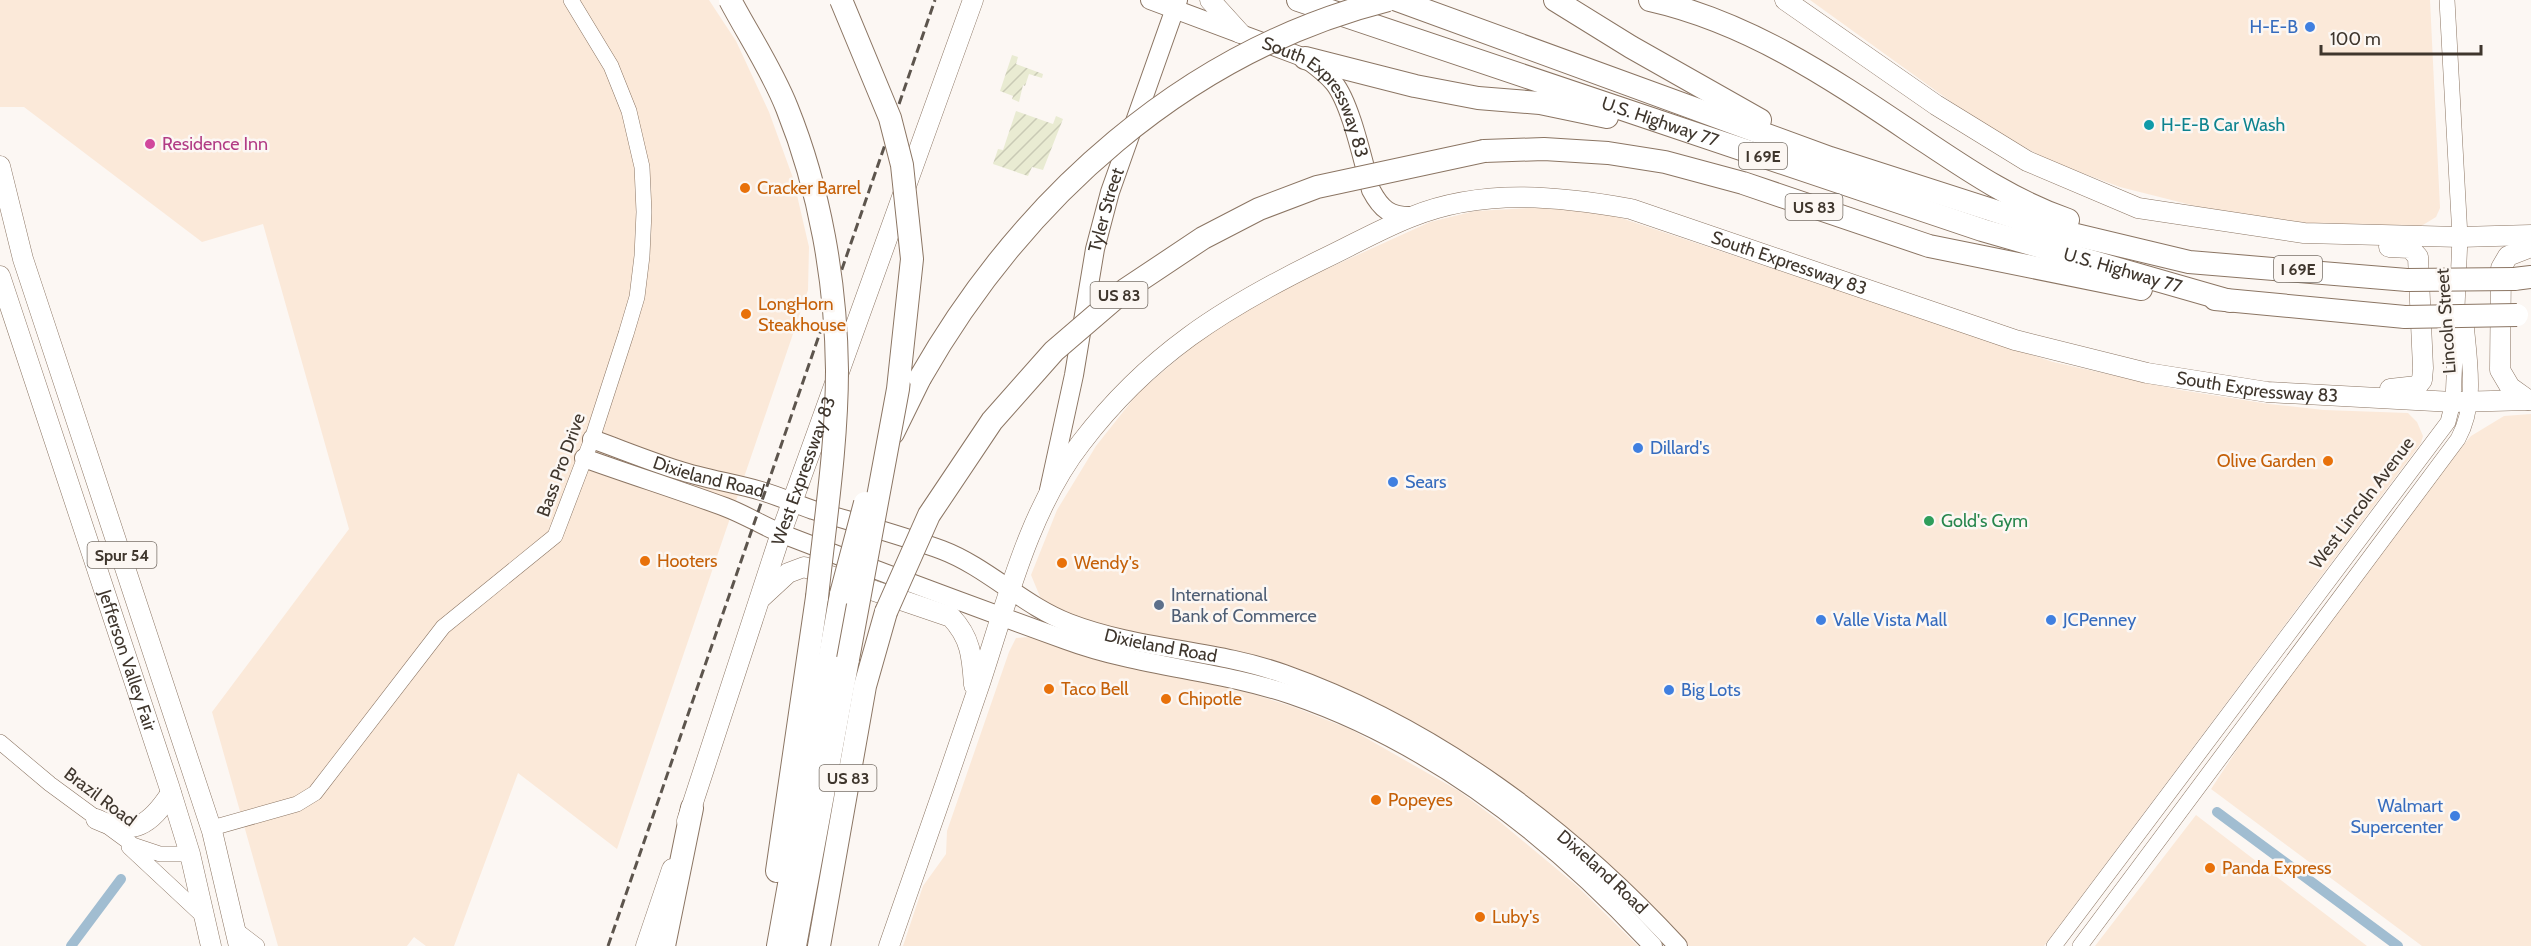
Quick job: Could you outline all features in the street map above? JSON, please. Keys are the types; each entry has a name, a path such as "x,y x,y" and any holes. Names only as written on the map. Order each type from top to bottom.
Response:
{"highway":[{"path":"730,0 768,66 787,108 806,162 832,288 837,371 817,597 766,946"},
{"path":"795,946 898,389 912,259 902,165 890,118 841,0"},
{"name":"U.S. Highway 77","path":"1299,0 1982,230 2230,301"},
{"name":"US 83","path":"778,946 841,594 866,501 890,438 915,387 974,292 1039,213 1115,142 1202,79 1289,33 1340,13 1388,0"},
{"name":"U.S. Highway 77","path":"1397,0 1830,158 2051,229 2189,262"},
{"path":"1555,0 1700,87 1830,158"},
{"path":"1650,0 1691,11 1776,46 1822,73 1974,175 2026,203 2189,262"},
{"path":"1305,58 1415,86 1478,98 1540,103 1707,138"},
{"name":"US 83","path":"819,946 865,686 886,612 929,514 992,421 1054,351 1125,290 1203,238 1259,210 1317,187 1484,151 1544,149 1608,153 1665,162 1743,183 1929,246 2141,289 2230,301"},
{"name":"I 69E","path":"2189,262 2407,280 2522,278"},
{"name":"I 69E","path":"2230,301 2405,317 2524,315"},
{"path":"664,946 692,808"}],"main road":[{"name":"West Expressway 83","path":"646,946 781,534 973,0"},
{"name":"South Expressway 83","path":"1150,0 1176,4 1240,33 1305,58 1335,84 1343,98 1371,190 1378,204 1393,215 1413,216 1459,204 1506,197 1580,200 1631,209 2026,343 2147,373 2268,392 2462,402 2530,400"},
{"path":"1210,0 1240,33"},
{"path":"1785,0 1936,105 2027,161 2138,208 2304,233 2460,237 2531,235"},
{"name":"Tyler Street","path":"1049,489 1074,375 1097,240 1110,192 1176,4"},
{"name":"Spur 54","path":"0,166 3,186 23,259 212,828 238,938"},
{"path":"889,946 1011,590 1049,489 1080,444 1113,404 1154,362 1185,337 1255,292 1413,216"},
{"path":"2292,393 2303,384 2408,389 2419,384 2423,376 2418,257 2415,252 2401,246 2333,243 2317,240 2304,233"},
{"path":"2530,400 2510,387 2500,370 2500,268 2508,256 2531,247"},
{"name":"Jefferson Valley Fair","path":"0,276 171,793 190,854 211,946"},
{"name":"Dixieland Road","path":"592,439 681,471 765,492 945,551 1056,617 1088,630 1135,643 1244,663 1282,673 1388,719 1442,748 1511,797 1591,862 1632,899 1678,946"},
{"name":"Dixieland Road","path":"584,458 729,508 781,534 1096,650 1210,673 1293,696 1413,750 1506,812 1588,881 1653,946"},
{"path":"760,598 788,573 804,567 951,617 963,630 972,650 975,697"},
{"path":"165,774 190,812 197,829 212,828"},
{"path":"96,819 119,828 138,826 154,816 171,793"},
{"path":"190,854 198,852 205,856 231,907"}],"street":[{"name":"Bass Pro Drive","path":"212,828 297,804 315,793 330,777 442,627 550,542 561,523 592,439 637,297 644,212 642,167 629,111 611,66 571,0"},
{"name":"West Lincoln Avenue","path":"2080,946 2458,439 2466,425 2462,402 2460,237 2447,0"},
{"name":"West Lincoln Avenue","path":"2054,946 2462,402"},
{"name":"Brazil Road","path":"0,742 121,838 147,851 160,854 190,854"},
{"path":"121,838 148,867 184,896 205,918"},
{"path":"238,938 257,946"}],"shaded area":[{"path":"0,0 709,0 736,41 769,112 793,178 809,247 808,290 617,849 518,773 454,946 426,946 414,937 407,946 278,946 212,712 349,529 263,224 202,242 24,107 0,107"},
{"path":"1810,0 2430,0 2440,208 2436,217 2418,228 2305,223 2207,209 2120,187 2050,161 1982,124"},
{"path":"1546,207 1615,216 2053,362 2180,390 2269,404 2324,410 2408,413 2417,422 2423,436 2421,443 2044,946 1689,946 1660,916 1520,795 1479,763 1416,724 1384,708 1059,612 1041,599 1031,575 1057,510 1096,446 1138,393 1208,333 1243,310 1430,222 1475,211"},
{"path":"2531,414 2531,946 2422,946 2211,789 2254,724 2471,436 2504,416"},
{"path":"1029,637 1112,664 1224,685 1294,707 1352,730 1459,791 1499,821 1577,886 1638,946 903,946 923,886 946,854 947,831 1009,652 1016,638"},
{"path":"2196,815 2367,946 2095,946"}],"green space":[{"path":"1012,55 1018,57 1016,64 1043,74 1042,78 1029,74 1025,86 1023,85 1019,102 1012,99 1013,96 1000,91"},
{"path":"1016,111 1053,124 1056,116 1063,119 1043,170 1032,167 1028,176 993,164 998,149 1003,150"}],"waterway":[{"path":"2217,812 2398,946"},
{"path":"71,946 121,879"}],"railway":[{"path":"608,946 935,0"}],"place":[{"name":"H-E-B","path":"2310,27"},
{"name":"H-E-B Car Wash","path":"2149,125"},
{"name":"Residence Inn","path":"150,144"},
{"name":"Cracker Barrel","path":"745,188"},
{"name":"LongHorn Steakhouse","path":"746,314"},
{"name":"Dillard's","path":"1638,448"},
{"name":"Olive Garden","path":"2328,461"},
{"name":"Sears","path":"1393,482"},
{"name":"Gold's Gym","path":"1929,521"},
{"name":"Hooters","path":"645,561"},
{"name":"Wendy's","path":"1062,563"},
{"name":"International Bank of Commerce","path":"1159,605"},
{"name":"Valle Vista Mall","path":"1821,620"},
{"name":"JCPenney","path":"2051,620"},
{"name":"Taco Bell","path":"1049,689"},
{"name":"Big Lots","path":"1669,690"},
{"name":"Chipotle","path":"1166,699"},
{"name":"Popeyes","path":"1376,800"},
{"name":"Walmart Supercenter","path":"2455,816"},
{"name":"Panda Express","path":"2210,868"},
{"name":"Luby's","path":"1480,917"}]}
